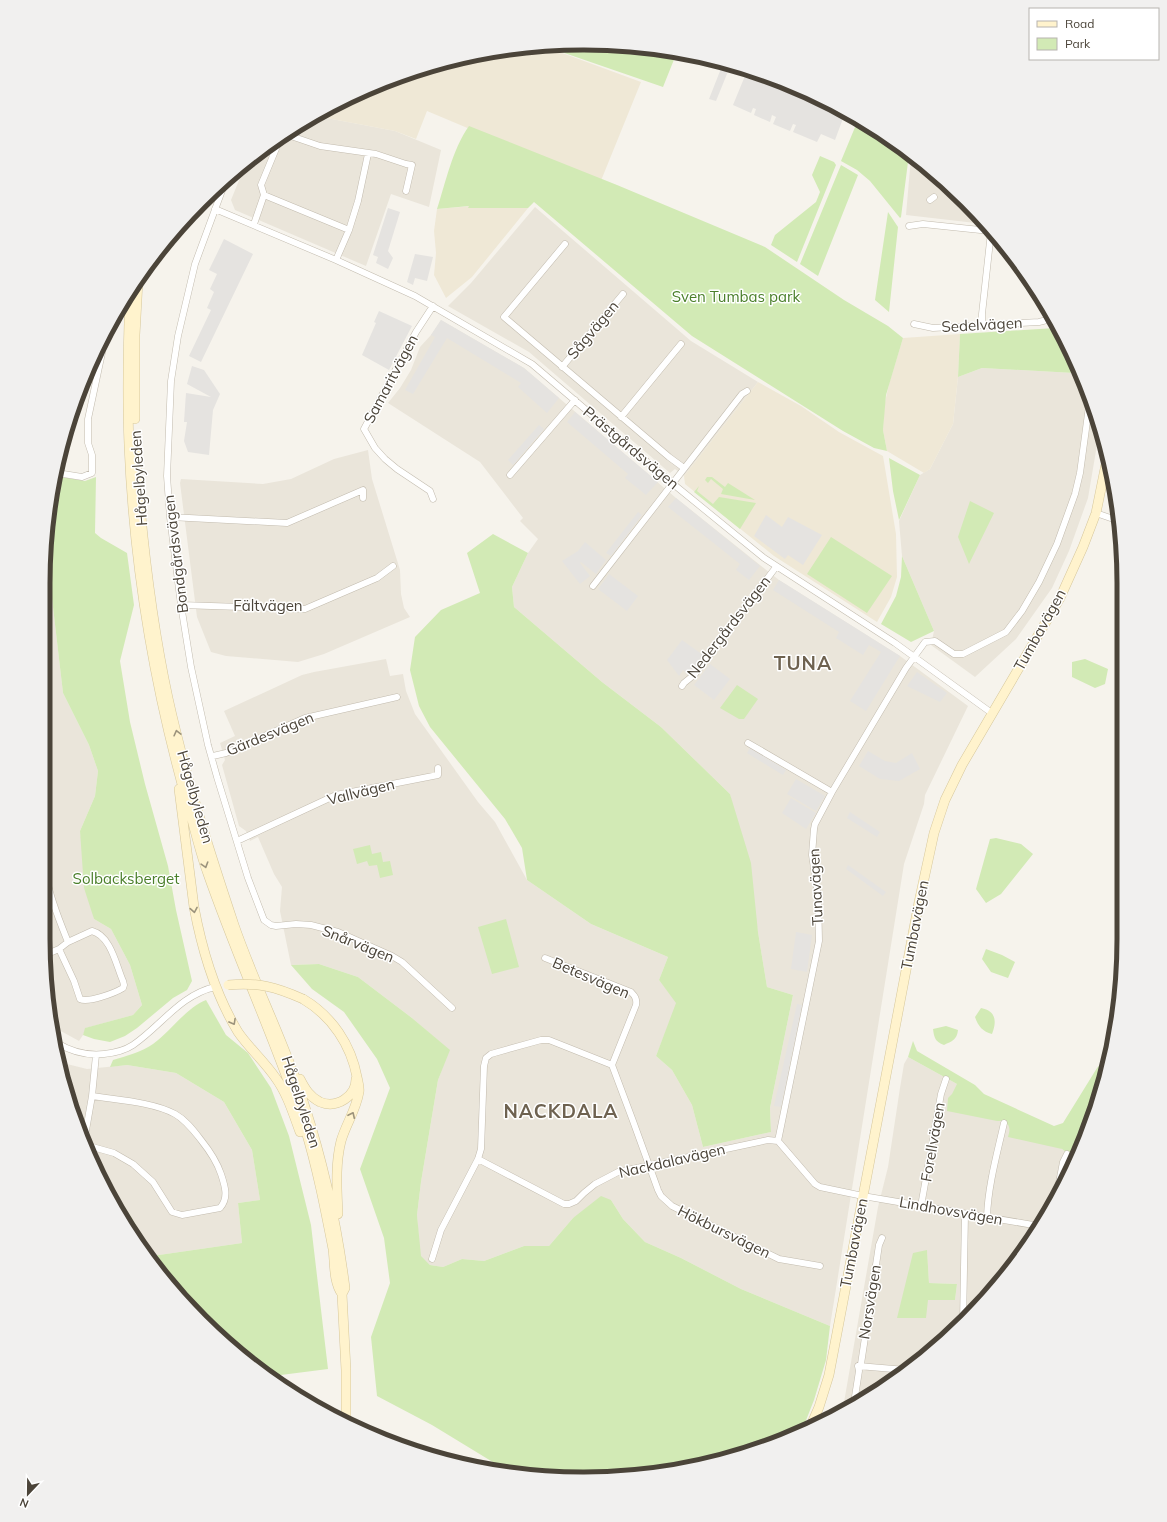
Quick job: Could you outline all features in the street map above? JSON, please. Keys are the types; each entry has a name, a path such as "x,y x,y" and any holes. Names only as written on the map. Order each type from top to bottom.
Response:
{"main road":[{"name":"Hågelbyleden","path":"137,291 135,335 136,450 144,540 156,635 167,690 201,823 214,865 235,929 281,1042 304,1104 327,1183 336,1246 337,1287 342,1294 346,1370 346,1416"},
{"name":"Hågelbyleden","path":"130,303 128,336 129,443 135,526 150,638 161,700 175,760 206,869 238,957 302,1118 336,1246"},
{"name":"Tumbavägen","path":"814,1419 830,1375 919,902 934,833 943,804 962,765 1060,598 1083,547 1096,513 1105,469"},
{"path":"175,760 197,926 215,987 239,1033 265,1063 285,1093 302,1137 336,1246"},
{"path":"215,987 261,984 283,990 303,999 318,1010 336,1028 353,1059 359,1094 356,1105 344,1132 338,1164 336,1246"},
{"path":"281,1042 304,1087 313,1098 320,1102 336,1103 348,1097 354,1087 356,1073"}],"street":[{"path":"292,137 320,146 376,154 412,165 406,191"},
{"path":"254,224 264,195 261,185 276,148"},
{"path":"336,260 349,230 358,201 368,154"},
{"name":"Bondgårdsvägen","path":"221,192 195,264 178,336 171,381 167,476 170,517 181,605 208,745 213,756 217,777 248,878 264,920 271,925"},
{"path":"264,195 349,230"},
{"name":"Prästgårdsvägen","path":"215,209 254,224 415,296 532,364 672,483 776,567 914,656 993,714"},
{"path":"909,226 923,224 984,231"},
{"path":"982,325 989,237"},
{"path":"565,244 504,317 621,417 684,468"},
{"name":"Sågvägen","path":"562,367 623,294"},
{"name":"Samaritvägen","path":"432,306 416,332 364,429 375,448 385,459 430,491 433,498"},
{"name":"Sedelvägen","path":"914,324 933,328 1039,322 1047,320"},
{"path":"621,417 681,344"},
{"path":"61,474 82,477 92,473 92,455 88,443 88,419 101,356"},
{"path":"593,586 742,394 747,392"},
{"path":"510,475 575,400"},
{"path":"914,656 922,644 927,641 935,641 954,654 963,654 1006,632 1022,611 1039,582 1054,550 1075,494 1080,473 1088,411"},
{"path":"170,517 287,524 364,490 363,498"},
{"path":"1096,513 1113,519"},
{"name":"Fältvägen","path":"181,605 305,608 377,578 393,566"},
{"name":"Nedergårdsvägen","path":"682,686 695,674 776,567"},
{"name":"Tunavägen","path":"778,1141 819,941 818,895 812,855 814,829 832,792 914,656"},
{"name":"Gärdesvägen","path":"213,756 226,753 304,718 397,697"},
{"path":"748,743 832,792"},
{"name":"Vallvägen","path":"237,841 336,795 438,775 438,768"},
{"path":"50,894 68,942"},
{"name":"Snårvägen","path":"271,925 296,924 320,927 338,932 392,956 411,970 452,1008"},
{"path":"50,953 59,949 68,942 92,931 102,936 110,948 123,981 123,988 92,999 84,1001 80,999 74,981 59,949"},
{"name":"Betesvägen","path":"545,958 631,992 634,995 636,1004 612,1065"},
{"path":"60,1045 77,1053 96,1055 120,1051 132,1045 182,1003 215,987"},
{"path":"432,1259 441,1230 478,1159 481,1149 484,1066 486,1058 489,1055 541,1040 549,1040 612,1065"},
{"path":"86,1130 92,1096 96,1055"},
{"name":"Hökbursvägen","path":"612,1065 661,1196 672,1206 779,1259 820,1266"},
{"name":"Forellvägen","path":"921,1206 941,1094 946,1079"},
{"path":"92,1096 143,1104 163,1109 176,1115 191,1128 209,1150 220,1172 226,1192 226,1199 220,1208 182,1216 172,1212 153,1182 133,1164 114,1153 93,1147"},
{"path":"987,1217 995,1164 1004,1123"},
{"name":"Nackdalavägen","path":"478,1159 564,1204 569,1204 576,1202 595,1184 618,1172 768,1140 778,1141"},
{"path":"778,1141 815,1184 820,1187 863,1196"},
{"path":"1060,1178 1063,1162 1067,1154"},
{"name":"Lindhovsvägen","path":"863,1196 1033,1225"},
{"path":"963,1314 965,1214"},
{"name":"Norsvägen","path":"855,1398 859,1371 858,1366 861,1364 879,1246 882,1238"},
{"path":"858,1366 898,1369"}],"shaded area":[{"path":"549,51 556,51 641,82 598,188 496,140 427,111 416,139 395,131 324,117 379,91 412,78 445,68 479,60"},
{"path":"721,68 729,70 716,101 709,99"},
{"path":"745,75 788,91 843,118 835,140 821,134 817,142 793,132 796,125 793,124 790,131 773,124 776,117 772,115 770,122 754,115 756,109 753,108 751,113 733,105"},
{"path":"324,117 395,131 441,150 429,207 391,194 366,266 235,210 231,200 241,174 287,140"},
{"path":"911,162 935,182 977,223 906,215"},
{"path":"483,205 528,208 472,277 446,298 434,275 436,253 434,231 437,209"},
{"path":"535,207 691,341 758,382 684,476 675,469 670,473 529,352 448,306 471,283"},
{"path":"388,208 400,212 388,251 393,258 388,269 376,263 378,257 373,255"},
{"path":"224,239 253,254 201,362 189,356 211,310 207,308 214,292 210,289 217,274 209,270"},
{"path":"415,254 433,257 427,281 415,278 413,285 407,282"},
{"path":"379,311 412,326 389,370 362,355 376,323 374,322"},
{"path":"441,320 524,368 676,498 779,580 900,656 968,706 925,795 924,804 904,864 830,1326 741,1289 681,1258 645,1242 623,1219 611,1200 573,1218 549,1246 524,1246 484,1261 462,1259 443,1267 430,1265 420,1256 417,1215 438,1080 449,1050 412,1018 358,977 319,964 291,965 280,911 282,887 274,874 258,837 250,841 246,831 239,826 222,765 225,760 220,743 235,736 224,711 302,675 386,659 390,676 403,674 406,691 415,714 478,802 495,822 527,880 591,924 668,957 659,980 677,1003 656,1056 672,1070 692,1105 703,1147 771,1132 770,1108 793,995 767,987 758,932 730,794 661,727 602,682 514,607 512,587 528,553 538,539 520,521 523,518 480,462 388,403 400,388 411,370 420,347 431,335"},
{"path":"441,320 524,368 559,398 547,413 518,387 521,383 447,338 413,394 405,390 435,337 431,335"},
{"path":"960,334 958,377 953,424 930,469 924,473 887,451 883,430 884,407 889,384 903,338"},
{"path":"192,366 204,370 220,394 213,410 209,455 188,452 184,441 187,422 184,422 186,393 211,397 187,384"},
{"path":"982,368 1073,373 1089,412 1098,441 1088,498 1069,551 1052,588 1016,639 975,677 931,645 934,631 902,556 899,521 920,475 930,469 953,424 958,377"},
{"path":"758,382 801,406 839,432 883,456 896,534 897,577 891,597 877,622 774,556 685,484 684,476"},
{"path":"575,412 658,482 646,495 625,478 628,474 567,422"},
{"path":"539,425 544,429 513,465 508,460"},
{"path":"368,450 372,479 400,570 401,594 404,608 410,617 324,654 298,662 226,656 211,652 197,617 180,483 181,479 263,484 291,479 334,459"},
{"path":"676,498 760,566 749,580 736,570 740,564 668,507"},
{"path":"638,512 642,515 611,556 606,553"},
{"path":"766,515 782,527 788,517 822,535 803,565 788,555 785,559 754,536"},
{"path":"585,542 606,560 596,574 581,562 580,563 590,576 580,584 562,561 578,551"},
{"path":"609,574 638,596 627,611 598,589"},
{"path":"779,580 900,656 866,711 850,701 881,652 869,645 863,655 836,638 839,632 773,590"},
{"path":"50,590 63,693 89,745 98,771 95,796 80,831 94,919 111,929 130,965 142,1005 133,1015 86,1028 79,1041 59,1030 51,973 50,938"},
{"path":"682,640 703,655 688,674 683,670 679,676 667,660"},
{"path":"710,664 730,679 714,700 694,685"},
{"path":"917,672 947,693 940,702 907,686"},
{"path":"750,748 786,770 783,775 747,753"},
{"path":"868,751 885,761 896,763 912,753 920,769 899,781 880,779 859,766"},
{"path":"796,779 825,796 816,811 787,794"},
{"path":"791,798 816,813 806,829 782,813"},
{"path":"850,812 880,832 877,837 847,818"},
{"path":"848,865 886,892 883,896 846,869"},
{"path":"796,932 812,935 807,972 791,969"},
{"path":"797,1004 802,1005 781,1107 774,1106"},
{"path":"908,1057 957,1084 1062,1149 1070,1156 1046,1205 1027,1235 985,1290 961,1316 908,1362 880,1382 844,1404 878,1207 888,1167 904,1064","holes":["927,1250 929,1283 957,1284 955,1300 928,1300"]},
{"path":"65,1063 87,1069 127,1065 176,1073 224,1102 252,1150 260,1200 238,1203 242,1243 155,1256 141,1236 136,1225 119,1201 91,1143 78,1110"}],"green space":[{"path":"558,51 618,51 675,58 663,87"},
{"path":"856,125 908,160 901,217 900,218 870,181 857,170 841,161"},
{"name":"Sven Tumbas park","path":"469,126 617,185 765,247 844,300 888,326 903,338 886,395 883,430 887,451 874,448 843,431 692,336 534,202 528,208 468,208 469,206 437,209 458,145"},
{"path":"820,156 834,162 836,165 797,262 771,245 775,235 816,202 820,192 812,175"},
{"path":"841,165 858,175 818,276 800,264"},
{"path":"888,212 898,227 889,312 875,300"},
{"path":"1052,328 1073,373 982,368 958,377 960,334"},
{"path":"889,458 920,475 899,520 893,491"},
{"name":"Solbacksberget","path":"61,477 85,481 96,477 95,533 127,553 134,605 120,661 130,722 145,784 168,866 192,981 187,990 173,998 137,1028 125,1036 110,1042 83,1035 85,1028 133,1015 142,1005 130,965 111,929 94,919 84,888 80,831 95,796 98,771 89,745 63,693 51,590 51,549"},
{"path":"707,477 712,477 725,487 728,483 755,500 721,494 723,489 711,479 708,483 705,480"},
{"path":"699,486 697,491 713,504 719,497 756,503 740,529 694,492"},
{"path":"970,501 994,513 969,564 958,537"},
{"path":"493,534 528,553 512,587 514,607 602,682 661,727 730,794 751,863 758,932 767,987 793,995 770,1108 771,1132 703,1147 692,1105 672,1070 656,1056 676,1003 659,980 668,957 591,924 527,880 522,848 505,819 430,727 419,706 410,670 415,637 441,610 480,593 467,553"},
{"path":"831,537 892,576 867,613 807,574"},
{"path":"902,556 934,631 911,642 881,624 896,596 901,577"},
{"path":"1085,659 1108,669 1105,684 1095,688 1072,677 1072,662"},
{"path":"737,685 758,699 744,719 739,719 720,708"},
{"path":"996,838 1021,844 1033,854 1001,894 986,903 976,889 990,839"},
{"path":"370,845 372,854 381,852 383,862 390,861 393,875 380,878 377,865 369,866 367,861 357,864 353,849"},
{"path":"506,919 519,967 492,974 478,927"},
{"path":"986,949 1015,962 1008,978 991,972 982,959"},
{"path":"319,964 358,977 412,1018 450,1050 438,1080 417,1215 421,1256 430,1265 443,1267 462,1259 484,1261 524,1246 549,1246 573,1218 601,1196 611,1200 623,1219 645,1242 681,1258 741,1289 830,1326 826,1360 814,1400 805,1423 755,1444 688,1462 618,1471 549,1471 496,1464 432,1425 377,1396 371,1337 390,1283 384,1238 360,1169 390,1088 377,1059 344,1012 312,989 291,965"},
{"path":"206,1000 226,1035 248,1053 271,1088 289,1136 311,1225 328,1369 278,1375 232,1340 206,1316 182,1290 155,1256 242,1243 238,1203 260,1200 252,1150 224,1102 176,1073 127,1065 110,1067 113,1060 139,1052 149,1047 160,1039 185,1014"},
{"path":"981,1008 986,1009 994,1017 995,1021 992,1034 983,1030 976,1020 975,1017"},
{"path":"946,1026 958,1030 955,1038 944,1045 936,1039 933,1029"},
{"path":"913,1041 917,1051 975,1085 984,1094 1054,1126 1063,1123 1097,1068 1103,1062 1089,1110 1070,1156 1062,1149 1008,1137 1009,1128 1004,1121 997,1121 947,1111 948,1098 952,1094 957,1084 908,1057"},
{"path":"119,1201 131,1217 141,1236"},
{"path":"927,1250 929,1283 957,1284 955,1300 928,1300 926,1318 897,1318 913,1253"}],"district":[{"name":"TUNA","path":"803,663"},
{"name":"NACKDALA","path":"561,1111"}]}
